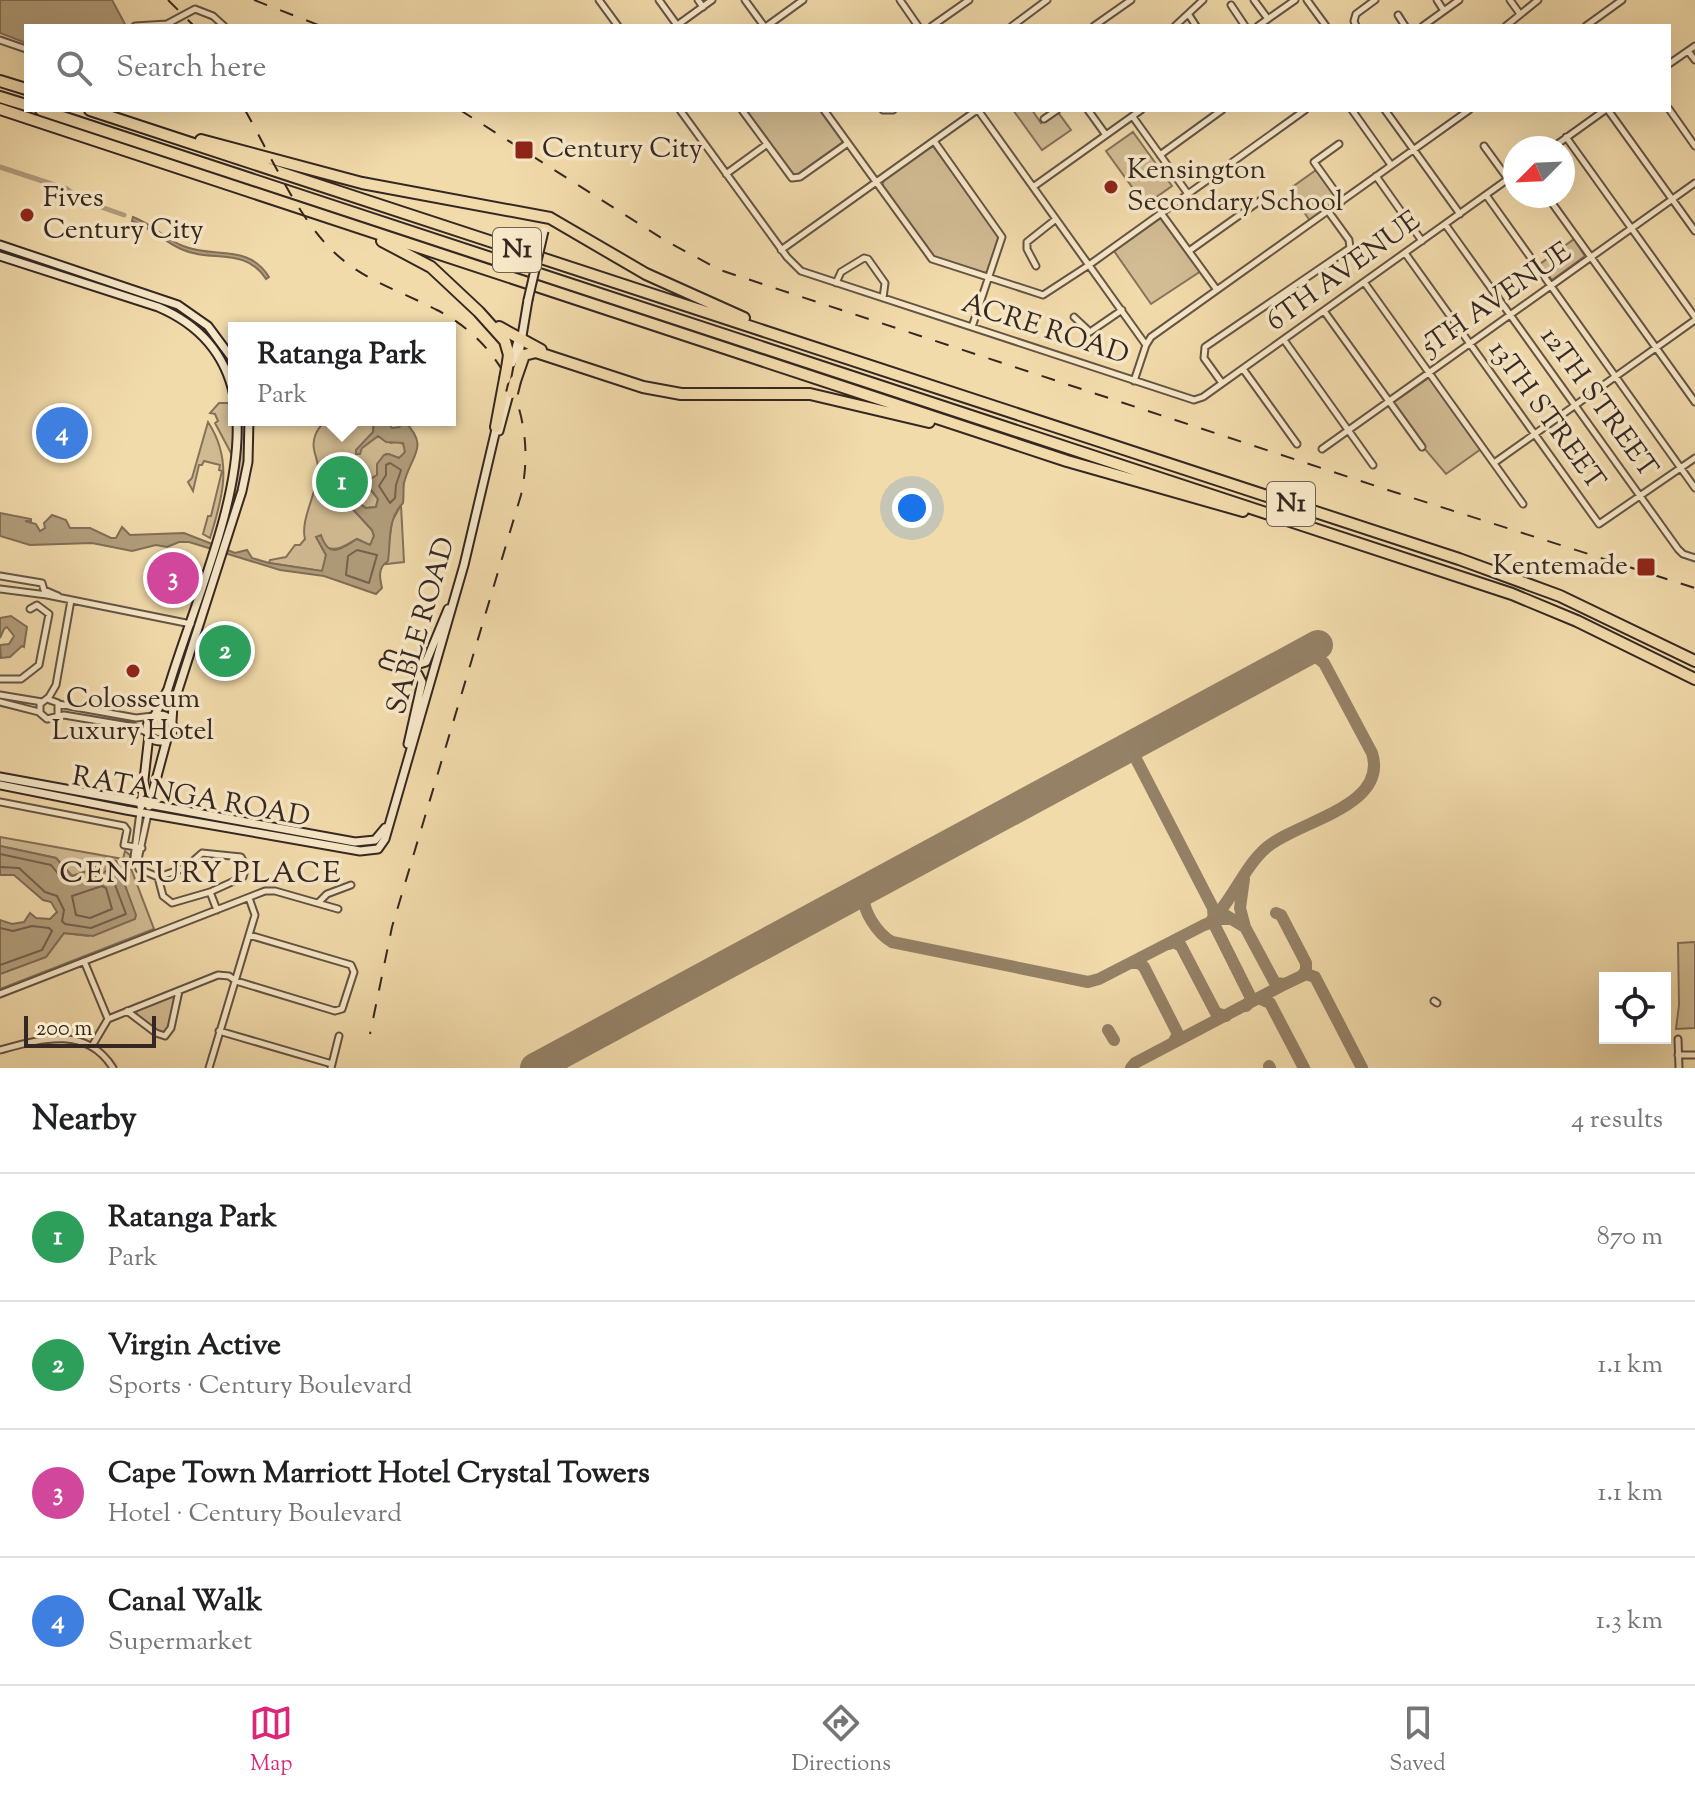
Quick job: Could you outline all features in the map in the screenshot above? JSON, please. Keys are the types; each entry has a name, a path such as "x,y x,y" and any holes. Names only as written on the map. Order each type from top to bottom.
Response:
{"highway":[{"path":"0,81 24,88"},
{"path":"0,97 24,104"},
{"path":"0,112 1001,439 1132,480 1342,536"},
{"name":"N1","path":"47,112 1512,594 1590,627 1695,679"},
{"name":"N1","path":"96,112 1472,563 1572,602 1695,661"},
{"path":"114,118 362,183 546,223 670,286 748,319 920,382"},
{"path":"329,218 418,258 473,306 505,341 509,351 510,382"},
{"path":"473,306 561,359"},
{"path":"496,427 510,382 521,360 531,352 643,387 702,395 810,394 1001,439"}],"main road":[{"name":"SABLE ROAD","path":"372,846 385,839 452,605 510,382 546,223"},
{"path":"0,245 169,300 205,324 228,353"},
{"path":"0,256 158,307 176,316 195,328 214,349 228,374"},
{"path":"231,490 237,454 237,426"},
{"path":"146,803 167,739 173,731 173,706 226,546 248,462 249,426"},
{"name":"SABLE ROAD","path":"495,440 496,427"},
{"path":"144,813 147,723 168,689 240,464 248,462"},
{"path":"407,759 408,737 422,682 418,674 386,659 416,665 426,662 445,612 452,605"},
{"path":"154,716 164,715 172,721"},
{"path":"149,734 158,741 167,739"},
{"path":"158,771 160,799 184,810"},
{"name":"RATANGA ROAD","path":"0,777 372,846"},
{"name":"RATANGA ROAD","path":"0,785 360,851 372,846"}],"street":[{"path":"599,0 617,24"},
{"path":"659,0 675,24"},
{"path":"698,0 703,7"},
{"path":"679,24 712,0"},
{"path":"745,0 763,24"},
{"path":"768,24 803,0"},
{"path":"900,0 917,24"},
{"path":"935,24 969,0"},
{"path":"1015,24 1046,0"},
{"path":"1097,24 1131,0"},
{"path":"1178,24 1203,0"},
{"path":"1254,0 1268,22 1295,0"},
{"path":"1307,0 1325,24"},
{"path":"1355,24 1356,14 1375,0"},
{"path":"1437,0 1444,11"},
{"path":"1426,24 1459,0"},
{"path":"1510,0 1520,14"},
{"path":"1508,24 1538,0"},
{"path":"1589,24 1622,0"},
{"path":"1231,5 1244,24"},
{"path":"167,24 195,9 213,16 222,24"},
{"path":"1189,15 1195,24"},
{"path":"1398,15 1404,24"},
{"path":"1023,18 1027,24"},
{"path":"0,40 24,48"},
{"path":"1671,63 1695,46"},
{"path":"1688,51 1695,60"},
{"name":"ACRE ROAD","path":"681,112 781,250 801,271 1196,400"},
{"path":"743,112 788,175 796,179 848,143"},
{"path":"825,112 932,259 1045,295 1302,112"},
{"path":"781,250 975,112"},
{"path":"979,112 1146,345"},
{"path":"1044,119 1054,112"},
{"path":"1089,112 1106,135"},
{"path":"1033,187 1138,112"},
{"path":"1160,155 1219,112"},
{"path":"1353,112 1391,165"},
{"path":"1386,112 1460,214"},
{"path":"1134,381 1151,337 1466,112"},
{"path":"1568,136 1604,112"},
{"path":"1608,112 1695,231"},
{"path":"1671,112 1695,146"},
{"path":"1132,116 1188,194"},
{"path":"934,141 1001,234 972,327"},
{"path":"1339,144 1314,162 1342,201"},
{"path":"726,174 766,145"},
{"path":"1484,146 1503,172"},
{"path":"1494,463 1695,318 1575,149"},
{"path":"1376,176 1422,241"},
{"name":"6TH AVENUE","path":"1196,400 1503,183"},
{"name":"5TH AVENUE","path":"1322,449 1695,183"},
{"path":"1486,195 1695,488"},
{"path":"1189,251 1265,197"},
{"path":"1556,208 1695,402"},
{"path":"1222,383 1204,358 1205,347 1350,248 1349,240 1328,211"},
{"path":"1161,213 1217,290"},
{"path":"1036,266 1027,249 1027,242 1056,219"},
{"name":"12TH STREET","path":"1445,224 1678,549 1695,558"},
{"name":"13TH STREET","path":"1405,253 1599,524 1641,497"},
{"path":"836,283 841,272 864,258 868,259 885,283 883,298"},
{"path":"1364,282 1523,504"},
{"path":"1074,317 1090,332 1122,310"},
{"path":"1324,311 1422,447"},
{"path":"1284,340 1373,465"},
{"path":"1243,369 1297,444"},
{"path":"1641,497 1695,458"},
{"path":"0,576 42,583 42,607 49,618 39,665 21,679 0,679"},
{"path":"0,589 44,593 199,626"},
{"path":"57,715 56,685 71,600"},
{"path":"30,609 35,605 42,607"},
{"path":"40,712 44,700 56,685"},
{"path":"0,695 44,700 136,718 154,716"},
{"path":"0,702 40,712 47,719 57,715 135,727 149,734"},
{"path":"0,802 124,826 127,830 124,845 139,847"},
{"path":"144,813 139,847 134,857 136,865 158,877 181,870 202,853 243,858 246,866 245,876 210,892 170,903 163,896 158,877"},
{"path":"318,903 324,896 351,885"},
{"path":"0,994 265,891 338,909"},
{"path":"210,892 217,910"},
{"path":"209,1068 255,912 249,898"},
{"path":"92,1046 108,1019 218,975 340,1011 354,972 351,965 249,935"},
{"path":"84,961 108,1019"},
{"path":"127,1011 156,1033 167,1035 179,991"},
{"path":"219,1031 331,1066 339,1036"},
{"path":"0,1050 43,1038 79,1040 92,1046 113,1068"},
{"path":"1678,1039 1679,1068"},
{"path":"1678,1055 1695,1055"}],"shaded area":[{"path":"745,112 823,112 843,142 794,177"},
{"path":"1014,112 1033,112 1041,123 1058,112 1071,130 1042,150"},
{"path":"1133,132 1172,186 1145,205 1106,151"},
{"path":"933,146 1000,237 986,274 933,257 882,187 884,179"},
{"path":"1319,168 1342,201 1311,222 1288,190"},
{"path":"1161,218 1201,271 1151,304 1114,251"},
{"path":"1574,239 1585,256 1552,280 1540,264"},
{"path":"1430,377 1481,449 1446,474 1424,448 1394,402"},
{"path":"219,403 228,403 228,426 234,426 234,454 215,423 218,421 215,414 210,413"},
{"path":"208,422 221,450 223,465 222,493 210,538 203,534 208,516 211,516 222,471 219,470 220,465 204,461 199,465 193,491 188,482 192,478"},
{"path":"240,426 246,426 243,478 195,620 232,496"},
{"path":"322,426 374,426 362,448 378,436 391,443 399,441 406,447 403,457 386,454 377,475 367,481 378,499 376,507 366,508 356,501 349,505 372,530 374,536 370,546 357,539 343,547 327,548 317,538 326,555 321,571 269,563 270,560 286,557 295,545 300,545 305,539 305,523 318,472 314,451 317,432"},
{"path":"401,505 404,562 386,564 392,521"},
{"path":"0,837 123,859 125,851 130,855 130,866 154,929 0,989 0,974 46,957 64,933 88,936 101,861 95,869 72,876 56,858 0,846"},
{"path":"1695,942 1695,1028 1676,1029 1679,1005 1678,943"},
{"path":"172,996 175,998 168,1032 161,1034 136,1015 137,1010"}],"water":[{"path":"0,0 112,0 125,24 24,24 24,42 0,33"},
{"path":"133,217 183,246 251,260 261,266 269,277 266,279 248,262 181,249 132,221"},
{"path":"374,426 408,426 418,445 404,483 403,503 392,523 388,561 380,574 382,588 376,594 324,576 280,570 189,542 132,551 92,543 30,545 0,536 0,513 31,519 25,521 36,524 40,531 52,515 66,520 70,528 90,528 111,538 116,538 122,527 130,535 184,533 235,553 247,550 252,558 269,563 322,571 326,555 316,537 321,535 332,550 357,539 370,545 374,536 372,530 348,504 348,500 352,499 366,508 376,507 378,499 367,481 377,475 377,464 384,455 399,458 405,452 403,443 386,442 378,436 362,448 360,454 356,454 356,450 373,432"},
{"path":"11,616 27,627 24,647 10,657 1,658 0,645 9,644 14,636 7,627 0,638 0,618"},
{"path":"0,846 56,858 72,876 94,869 105,859 116,861 135,919 93,936 64,933 46,957 0,974 0,920 12,924 24,922 30,913 36,918 50,919 57,912 51,902 43,900 14,875 0,875"}],"waterway":[{"path":"0,167 67,189 81,200 124,215"}],"taxiway":[{"path":"1210,922 1266,848 1354,800 1367,787 1374,771 1372,753 1324,663 1312,654 1298,656"},
{"path":"1146,738 1136,747 1135,757 1213,908 1214,924 1250,996 1246,1006"},
{"path":"1117,754 1129,752 1136,759"},
{"path":"1244,879 1240,908 1245,927"},
{"path":"874,885 865,893 865,906 876,927 892,942 1088,982 1204,925 1231,919"},
{"path":"844,901 856,899 864,905"},
{"path":"1276,913 1281,915 1306,963 1302,976"},
{"path":"1225,915 1245,927 1275,983 1285,984 1306,974 1315,977 1362,1068"},
{"path":"1169,944 1174,942 1181,946 1216,1013 1226,1016"},
{"path":"1131,963 1144,967 1178,1034 1173,1043"},
{"path":"1131,1068 1135,1063 1285,984"},
{"path":"1258,998 1270,1003 1304,1068"},
{"path":"1108,1030 1114,1040"}],"runway":[{"path":"535,1068 1318,645"}],"railway":[{"path":"168,0 192,24"},
{"path":"254,0 316,24"},
{"path":"246,112 298,206 336,254 372,279 437,310 482,343 511,388 525,439 521,495 392,927 370,1034"},
{"path":"463,112 666,241 720,270 1695,588"}],"place":[{"name":"Century City","path":"524,150"},
{"name":"Kensington Secondary School","path":"1111,187"},
{"name":"Fives Century City","path":"27,215"},
{"name":"Canal Walk","path":"62,433"},
{"name":"Ratanga Park","path":"342,482"},
{"name":"Kentemade","path":"1646,567"},
{"name":"Cape Town Marriott Hotel Crystal Towers","path":"173,578"},
{"name":"Virgin Active","path":"225,651"},
{"name":"Colosseum Luxury Hotel","path":"133,671"}],"district":[{"name":"CENTURY PLACE","path":"201,874"}]}
